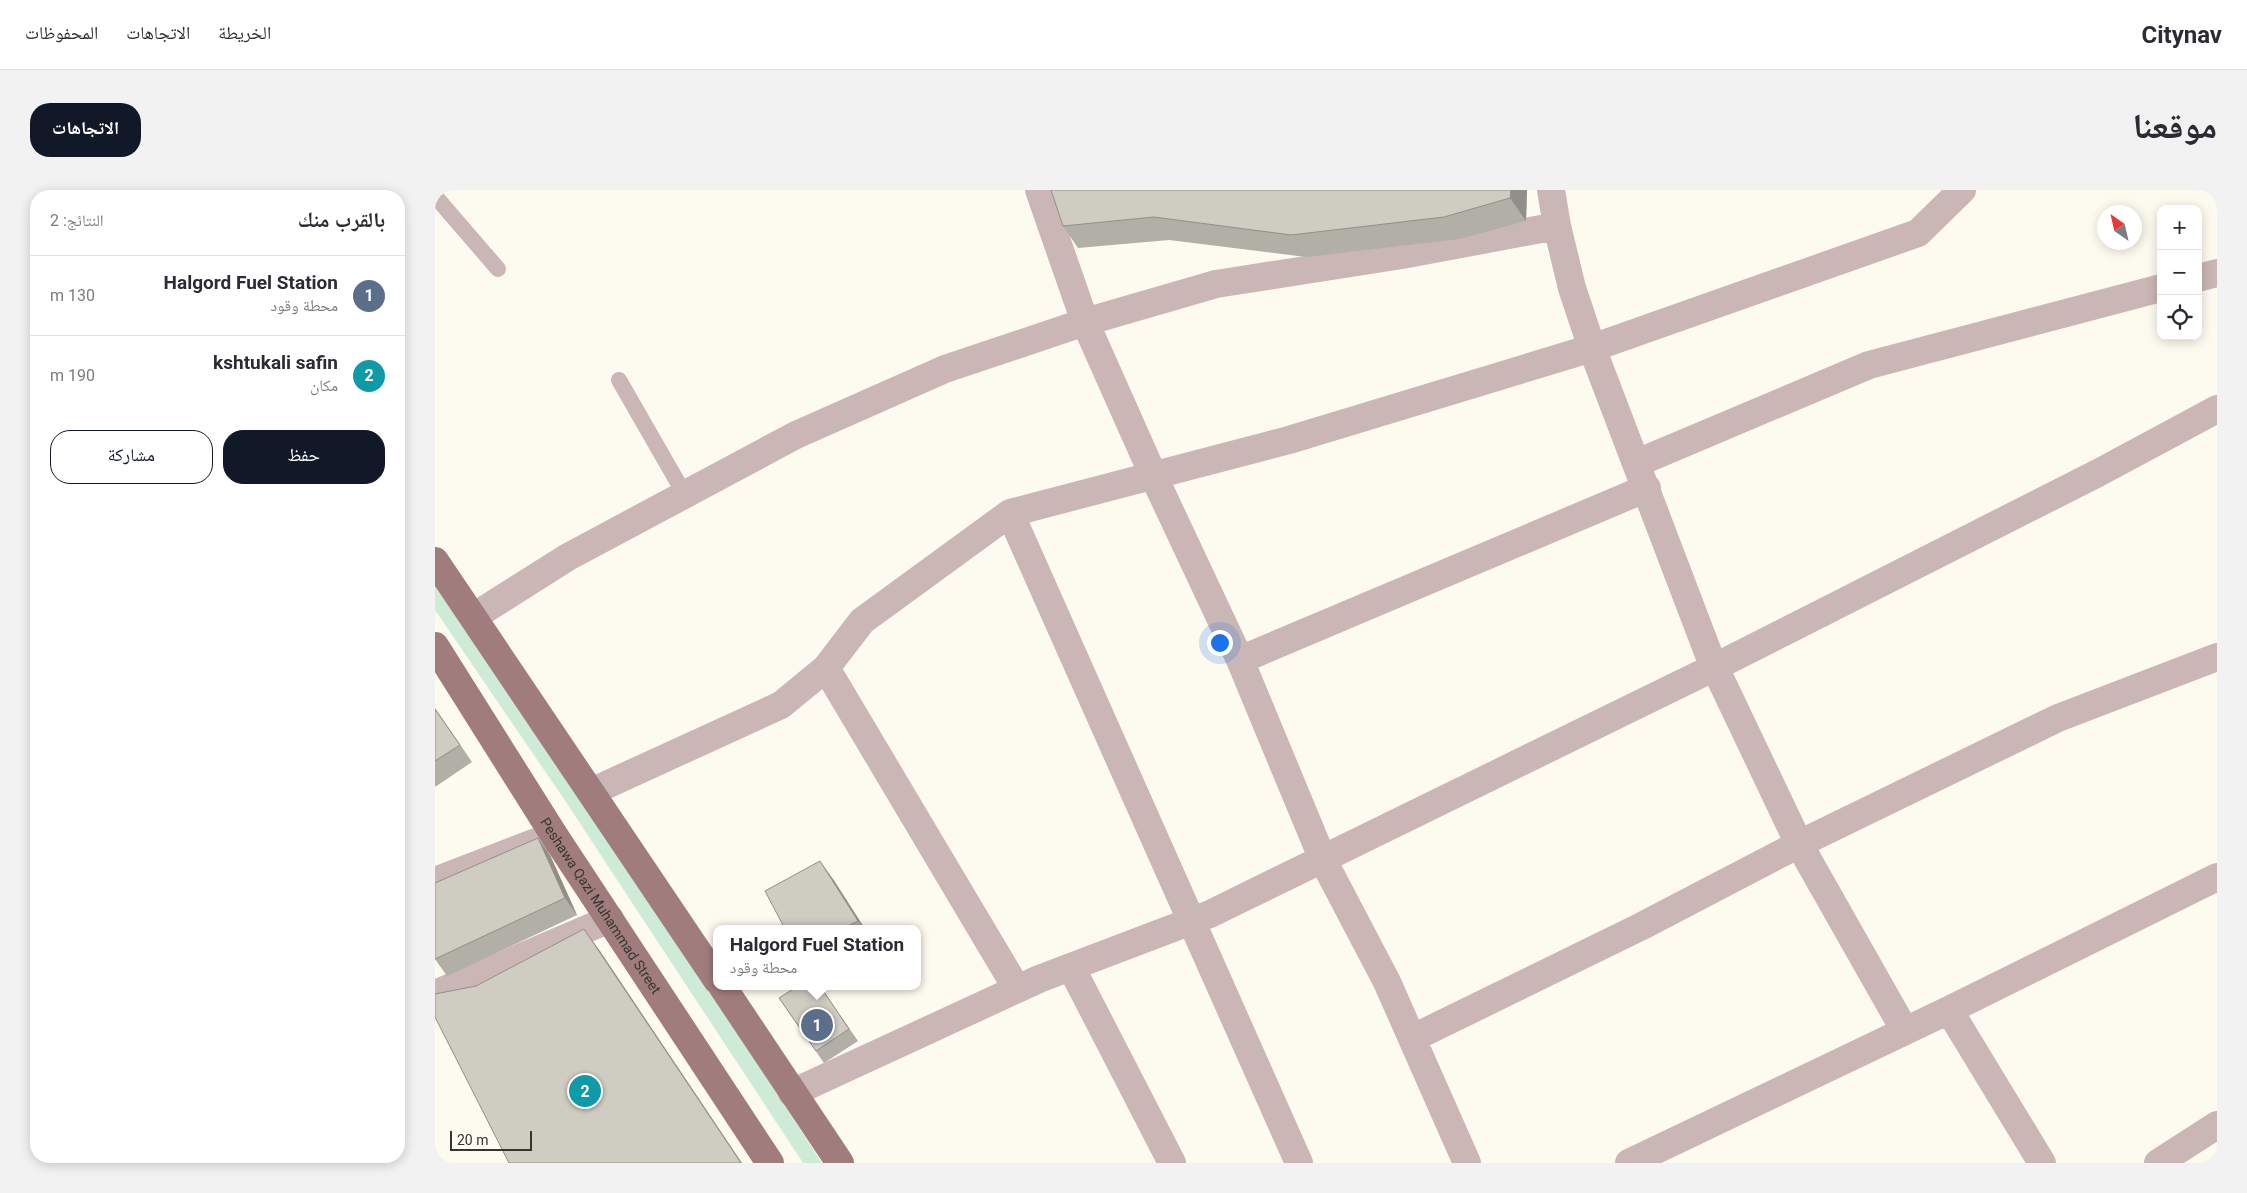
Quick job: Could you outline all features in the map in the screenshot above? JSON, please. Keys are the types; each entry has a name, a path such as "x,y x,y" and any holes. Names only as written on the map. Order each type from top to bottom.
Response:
{"main road":[{"path":"435,561 713,974"},
{"name":"Peshawa Qazi Muhammad Street","path":"435,646 554,835 770,1163"},
{"path":"724,990 839,1163"}],"street":[{"path":"1039,190 1085,322 1154,477 1240,660 1323,860 1387,982 1467,1163"},
{"path":"1551,190 1557,226 1572,288 1592,348 1715,667 1799,844 1905,1031"},
{"path":"591,792 781,705 826,668 862,621 1010,513 1154,477 1289,440 1592,348 1918,232 1962,190"},
{"path":"473,617 568,557 795,435 945,368 1085,322 1216,284 1402,255 1557,226"},
{"path":"2202,277 2217,273"},
{"path":"1637,463 1869,365 2157,289"},
{"path":"792,1092 1017,989 1191,922 1323,860 1715,667 2089,478 2217,409"},
{"path":"1240,660 1647,488"},
{"path":"1010,513 1299,1163"},
{"path":"1413,1038 1642,926 1799,844 2058,718 2217,657"},
{"path":"826,668 1017,989"},
{"path":"435,881 554,835"},
{"path":"1629,1163 1949,1010 2217,878"},
{"path":"447,996 610,919"},
{"path":"1071,967 1172,1163"},
{"path":"1949,1010 2041,1163"},
{"path":"2158,1163 2217,1125"}],"lane":[{"path":"435,196 498,269"},
{"path":"619,380 685,495"}],"green space":[{"path":"435,581 731,1023 822,1163 803,1163 564,799 435,610"}],"building":[{"path":"1051,190 1511,190 1510,198 1444,217 1291,235 1154,217 1063,226"},
{"path":"435,709 460,745 435,761"},
{"path":"538,838 565,898 435,959 435,883"},
{"path":"820,861 858,921 850,925 783,925 765,891"},
{"path":"584,929 741,1163 509,1163 435,1017 435,994 476,986"},
{"path":"792,990 823,990 849,1029 816,1051 779,998"}],"place":[{"name":"Halgord Fuel Station","path":"817,1025"},
{"name":"kshtukali safin","path":"585,1091"}]}
